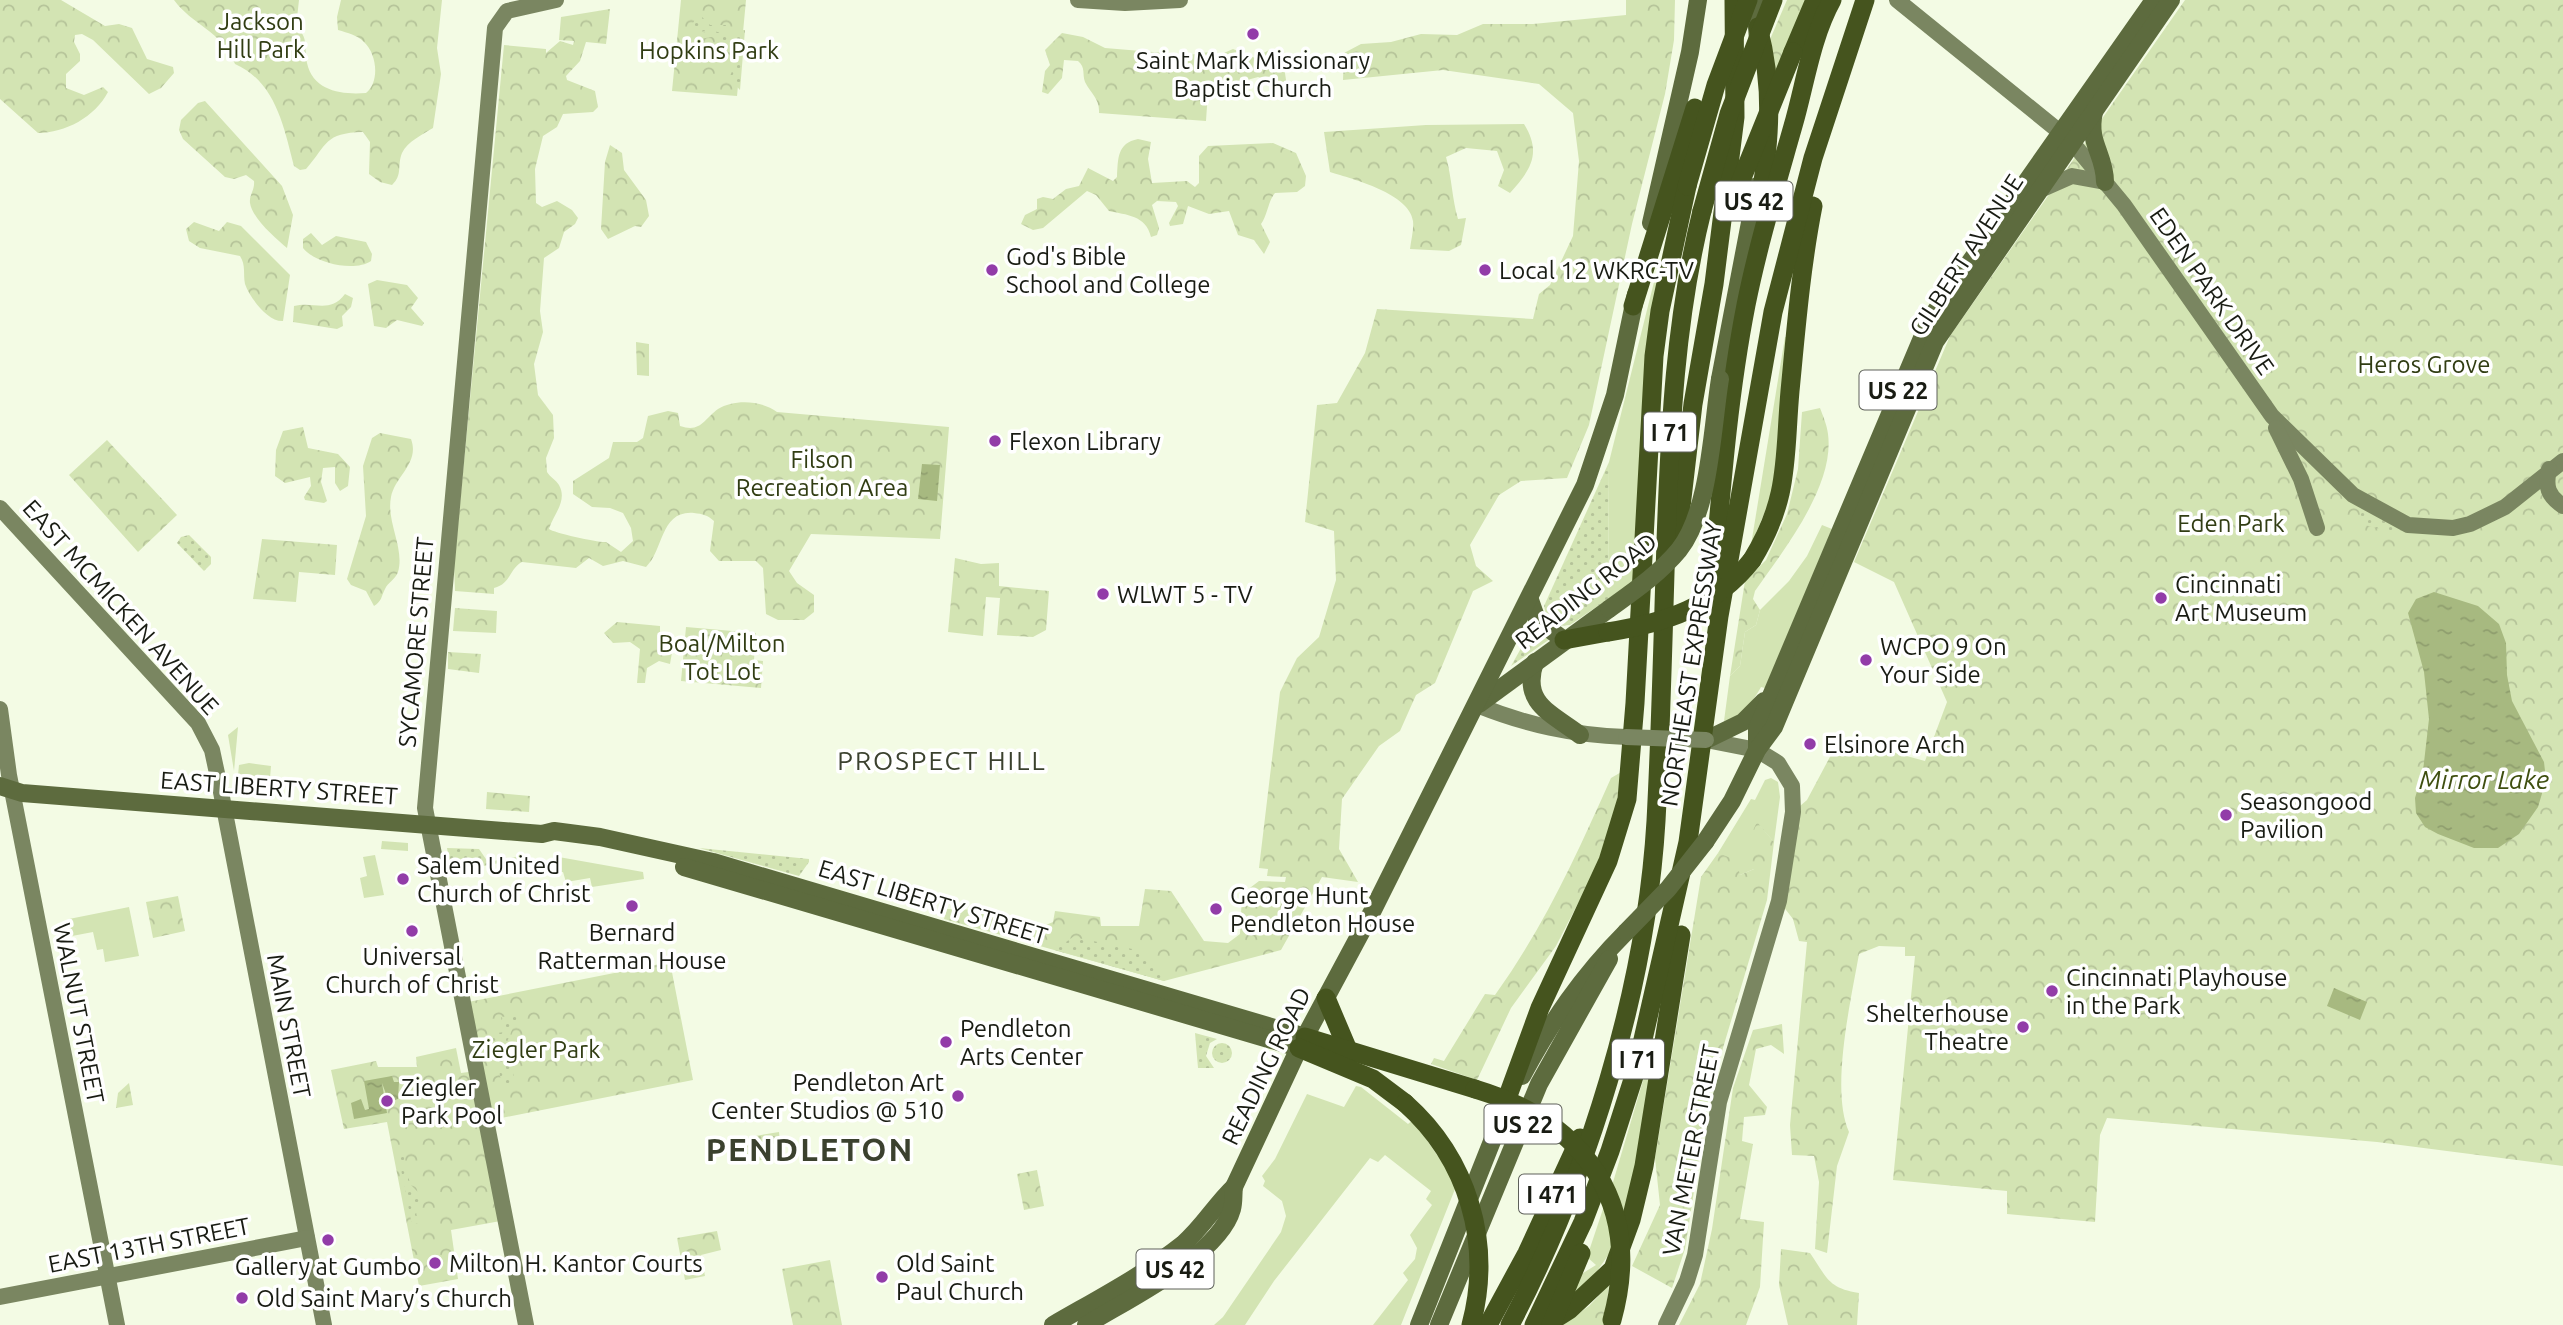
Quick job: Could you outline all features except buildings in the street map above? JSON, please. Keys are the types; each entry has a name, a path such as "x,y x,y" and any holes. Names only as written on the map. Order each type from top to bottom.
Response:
{"highway":[{"path":"1633,306 1695,108 1718,41 1736,0"},
{"path":"1661,656 1693,404 1721,233 1735,117 1736,0"},
{"path":"1498,1123 1540,1008 1608,862 1627,799 1635,714 1654,356 1660,311 1687,186 1716,85 1748,0"},
{"name":"NORTHEAST EXPRESSWAY","path":"1510,1325 1555,1234 1579,1169 1603,1093 1639,958 1656,824 1661,656 1676,357 1689,264 1728,114 1773,0"},
{"path":"1721,233 1815,0"},
{"path":"1719,617 1713,584 1725,448 1744,319 1759,244 1806,75 1825,13 1832,0"},
{"path":"1564,640 1657,624 1690,611 1731,582 1752,560 1774,519 1784,485 1792,279 1829,105 1865,0"},
{"path":"1757,20 1768,66 1770,97 1766,166 1758,219 1759,244"},
{"name":"NORTHEAST EXPRESSWAY","path":"1534,1325 1563,1268 1610,1151 1636,1070 1697,842 1719,617 1773,312 1792,279"},
{"path":"1546,1325 1569,1310 1613,1269 1635,1209 1697,842"},
{"path":"1326,998 1348,1050"},
{"path":"1302,1043 1348,1050 1527,1107 1564,1134 1589,1161 1608,1196 1621,1246 1621,1278 1612,1322"},
{"path":"1302,1043 1373,1079 1405,1103 1438,1139 1459,1172 1471,1205 1480,1255 1476,1307 1471,1325"},
{"name":"I 471","path":"1488,1325 1603,1093"},
{"name":"I 471","path":"1551,1325 1581,1253 1610,1151"}],"main road":[{"name":"READING ROAD","path":"1086,1325 1197,1254 1219,1231 1231,1210 1234,1187 1302,1043 1477,705 1594,466 1615,395 1690,52 1698,0"},
{"name":"READING ROAD","path":"1477,705 1664,567 1681,548 1693,525 1703,491 1720,379 1760,170 1763,90 1755,0"},
{"name":"GILBERT AVENUE","path":"1757,750 1757,729 1771,693 1924,329 2066,136 2154,0"},
{"name":"GILBERT AVENUE","path":"1419,1325 1498,1123 1567,999 1593,965 1668,889 1697,842 1732,801 1757,750 1774,727 1935,342 2037,192 2066,136 2094,110 2171,0"},
{"path":"2094,110 2092,139 2105,169 2105,182"},
{"path":"1530,600 1537,620 1564,640"},
{"path":"1535,662 1529,679 1533,696 1580,735"},
{"path":"1716,738 1743,722 1771,693"},
{"name":"EAST LIBERTY STREET","path":"4,793 542,834 555,842 626,854 699,871 1302,1043"},
{"name":"GILBERT AVENUE","path":"1439,1325 1539,1084 1556,1049 1626,932"},
{"name":"READING ROAD","path":"1053,1325 1181,1245 1202,1227 1216,1203 1234,1187"}],"street":[{"name":"SYCAMORE STREET","path":"526,1325 425,808 441,601 495,28 498,20 508,11 556,0"},
{"path":"1078,0 1125,3 1180,0"},
{"name":"EDEN PARK DRIVE","path":"1897,0 2066,136 2105,182 2272,416 2353,495 2408,525 2453,528 2470,524 2516,499 2556,465"},
{"path":"2037,192 2072,176 2105,182"},
{"path":"2272,416 2301,479 2317,528"},
{"name":"EDEN PARK DRIVE","path":"2556,465 2546,481 2557,502"},
{"name":"EDEN PARK DRIVE","path":"2516,499 2557,502"},
{"name":"EAST MCMICKEN AVENUE","path":"1,513 207,736"},
{"path":"1477,705 1524,723 1580,735 1716,738 1757,750"},
{"name":"WALNUT STREET","path":"0,709 4,793 117,1325"},
{"name":"MAIN STREET","path":"207,736 224,809 324,1325"},
{"name":"VAN METER STREET","path":"1666,1325 1687,1281 1695,1255 1727,1068 1779,901 1793,795 1784,769 1757,750"},
{"name":"EAST 13TH STREET","path":"0,1297 307,1238"}],"green space":[{"path":"0,0 61,0 105,26 119,24 132,28 147,59 173,67 174,73 161,88 149,94 93,40 82,34 75,35 74,42 80,54 80,61 66,74 66,88 84,95 103,87 108,92 95,109 78,122 69,127 38,133 0,99"},
{"name":"Jackson Hill Park","path":"174,0 299,0 296,27 304,39 307,63 315,80 338,92 366,93 375,75 372,53 361,40 338,30 337,17 341,0 442,0 437,48 441,74 433,128 404,149 398,177 392,185 380,182 369,174 370,142 363,132 334,138 323,147 306,169 300,170 294,166 282,122 269,94 249,72 235,64 215,36 181,9"},
{"name":"Hopkins Park","path":"681,0 746,0 737,96 672,91"},
{"path":"1626,0 1675,0 1674,40 1665,94 1632,224 1589,425 1567,478 1521,481 1499,495 1470,545 1476,566 1493,581 1473,591 1435,683 1416,695 1400,731 1379,746 1342,799 1339,849 1358,882 1322,877 1281,950 1164,981 944,919 947,909 981,910 1046,925 1053,922 1055,911 1100,917 1101,926 1139,926 1145,889 1171,891 1204,941 1228,943 1240,934 1242,894 1259,881 1285,882 1286,877 1267,876 1268,869 1259,868 1280,692 1297,658 1319,637 1336,580 1334,531 1305,522 1317,405 1337,403 1365,353 1377,309 1533,319 1539,294 1550,285 1573,236 1579,161 1573,113 1539,84 1443,70 1343,80 1344,53 1361,44 1391,42 1421,34 1457,35 1483,24 1533,24 1626,15"},
{"path":"1787,0 1809,0 1774,82 1768,44"},
{"name":"Eden Park","path":"2185,0 2563,0 2563,1166 2377,1142 2107,1118 2100,1135 2095,1222 2007,1214 2007,1191 1893,1180 1915,956 1905,956 1905,947 1879,946 1859,954 1851,995 1841,1093 1849,1132 1837,1166 1827,1253 1815,1249 1819,1182 1814,1156 1792,1155 1790,1125 1807,942 1799,941 1793,919 1779,901 1793,812 1807,800 1840,738 1925,761 1947,702 1894,582 1854,562 1950,336"},
{"name":"Filson Recreation Area","path":"610,9 606,44 586,42 580,61 566,76 567,80 595,91 598,107 593,112 563,114 557,127 543,136 535,169 536,203 542,207 557,201 572,210 578,218 575,224 564,232 559,248 544,258 540,311 543,332 534,364 538,395 553,415 554,438 546,458 547,472 558,483 562,497 549,529 606,542 621,552 633,541 631,528 623,513 610,508 592,507 573,494 573,481 609,458 613,442 637,442 643,438 648,416 668,411 678,413 680,426 693,428 724,406 748,402 777,412 949,427 940,539 811,534 789,571 797,583 814,595 814,612 804,620 778,620 766,614 763,568 756,561 719,561 710,551 714,521 705,515 694,513 683,514 669,524 646,567 623,561 603,566 589,558 576,568 522,562 504,583 494,588 494,594 455,591 454,566 504,45 546,49 546,53 560,41 573,45 574,41 559,40 561,17"},
{"path":"698,13 710,25 726,25 726,29 697,32 693,23"},
{"path":"745,30 740,90 729,78 737,61 732,46 712,37 699,39 698,34 713,31 736,36"},
{"path":"1062,33 1083,37 1105,48 1189,55 1209,52 1217,56 1233,49 1255,58 1269,50 1284,66 1288,94 1287,97 1279,93 1258,77 1208,91 1206,121 1099,113 1097,100 1085,82 1083,69 1078,61 1064,60 1062,78 1048,94 1042,92 1045,71 1050,65 1045,50"},
{"path":"205,101 282,186 293,215 287,248 265,228 252,209 250,200 254,181 246,175 234,179 225,177 183,139 179,130 181,120 198,103"},
{"path":"1524,124 1532,144 1532,161 1524,177 1510,193 1498,186 1504,170 1497,151 1466,148 1446,157 1458,219 1466,218 1461,245 1449,251 1410,249 1413,221 1410,211 1379,189 1330,172 1324,132 1426,125"},
{"path":"1138,139 1151,142 1148,159 1152,183 1187,181 1195,187 1199,183 1199,156 1208,146 1273,143 1296,153 1306,176 1305,186 1297,192 1275,193 1273,196 1261,224 1270,242 1264,254 1254,240 1238,235 1229,211 1209,214 1188,206 1183,224 1170,226 1178,206 1176,202 1157,201 1152,205 1159,228 1157,235 1151,237 1140,220 1109,211 1096,195 1087,191 1043,228 1033,230 1021,224 1025,215 1037,209 1037,199 1053,199 1066,189 1079,186 1088,168 1113,181 1117,177 1122,148"},
{"path":"610,145 622,153 624,170 646,200 649,216 641,227 635,226 608,239 601,229 605,162"},
{"path":"194,222 219,231 227,222 241,226 290,275 283,321 271,318 251,296 245,284 244,266 240,256 200,248 189,241 186,229"},
{"path":"311,233 322,245 336,236 366,242 372,254 371,261 346,266 317,258 303,248 303,239"},
{"path":"1657,270 1661,271 1635,581 1608,599 1609,462"},
{"path":"377,280 407,285 418,298 411,308 424,323 422,326 397,320 386,328 374,326 368,284"},
{"path":"345,294 353,298 351,307 342,316 343,326 337,329 293,322 294,306 334,304"},
{"path":"1785,337 1789,337 1776,485 1751,545"},
{"path":"636,342 649,344 649,376 637,375"},
{"path":"1820,408 1828,434 1828,454 1823,475 1805,517 1755,591 1753,599 1760,610 1756,625 1745,632 1740,666 1730,676 1745,581 1766,560 1787,514 1798,469 1802,412"},
{"path":"303,427 308,448 338,454 350,467 348,486 340,491 335,483 335,467 323,468 321,482 327,501 324,503 305,500 304,497 311,486 310,477 285,483 275,476 276,450 283,431"},
{"path":"380,433 411,439 413,448 410,462 391,497 391,516 400,563 398,572 374,606 366,591 351,585 347,579 366,516 363,466 372,438"},
{"path":"107,440 177,515 138,552 69,475"},
{"path":"1609,462 1608,599 1570,625 1558,626 1547,618 1544,606"},
{"path":"2361,509 2402,529 2387,531 2365,525 2360,516"},
{"path":"1822,525 1832,529 1765,688 1761,687 1741,713 1724,721 1730,676 1740,666 1745,632 1756,625 1760,610 1789,581 1807,556"},
{"path":"189,535 211,557 211,564 204,571 177,543 181,537"},
{"path":"262,539 337,545 335,575 299,572 296,602 253,599"},
{"path":"955,558 981,564 999,563 999,586 1049,591 1046,630 1033,637 997,635 1000,598 986,597 983,636 948,632"},
{"path":"455,608 497,611 496,633 453,631"},
{"path":"617,622 660,626 660,643 674,641 670,664 659,661 647,668 645,683 637,683 640,649 630,642 613,643 604,633"},
{"path":"1534,625 1550,639 1511,666"},
{"name":"Boal/Milton Tot Lot","path":"686,627 756,633 754,660 763,661 761,688 681,681"},
{"path":"448,652 481,654 479,673 448,669"},
{"path":"238,727 234,771 228,735"},
{"path":"249,763 271,766 270,778 238,775 239,765"},
{"path":"1623,771 1610,836 1591,878 1556,946 1511,1008 1477,1080 1431,1064 1434,1058 1444,1061 1485,994 1495,995 1513,969 1559,889 1611,778"},
{"path":"1771,778 1778,782 1780,797 1774,842 1757,823 1754,869 1740,875 1718,853 1751,799 1755,800 1765,780"},
{"path":"487,792 530,796 529,812 486,809"},
{"path":"1757,822 1774,842 1767,900 1709,1095 1685,1249 1672,1288 1632,1266 1660,1205 1655,1158 1701,877 1718,853 1736,860 1740,875 1754,869 1750,845"},
{"path":"382,841 408,843 408,851 381,849"},
{"path":"447,848 479,849 488,862 516,857 520,853 520,859 451,872"},
{"path":"699,848 809,859 809,862 799,876"},
{"path":"375,855 384,895 364,898 360,878 367,876 363,857"},
{"path":"553,856 643,872 644,879 592,887 590,878 566,882 563,872 555,873"},
{"path":"178,896 185,931 153,938 146,902"},
{"path":"129,907 139,956 105,962 103,949 97,950 93,932 72,936 69,919"},
{"path":"1073,937 1147,952 1164,981 1055,950"},
{"name":"Ziegler Park","path":"670,962 693,1080 486,1121 506,1220 451,1230 458,1279 419,1286 387,1122 344,1129 331,1070 376,1061 378,1067 417,1067 416,1057 456,1048 461,1073 476,1071 463,1003"},
{"path":"518,1015 507,1042 515,1083 502,1086 492,1034 504,1032 501,1017"},
{"path":"1782,1024 1784,1054 1771,1045 1756,1049 1749,1085 1767,1107 1765,1115 1744,1117 1742,1141 1753,1144 1740,1219 1764,1222 1760,1287 1746,1325 1679,1325 1700,1284 1712,1229 1733,1088 1753,1030"},
{"path":"1195,1033 1217,1039 1210,1043 1206,1056 1214,1068 1198,1068"},
{"path":"1655,1040 1659,1041 1624,1225 1611,1189"},
{"path":"1222,1043 1229,1046 1232,1053 1229,1060 1222,1063 1215,1060 1212,1053 1215,1046"},
{"path":"129,1083 133,1105 116,1108 118,1093"},
{"path":"1356,1086 1361,1087 1408,1124 1413,1120 1457,1184 1401,1325 1373,1325 1408,1280 1403,1273 1415,1259 1417,1248 1410,1235 1432,1205 1426,1199 1431,1191 1385,1155 1378,1162 1370,1158 1274,1281 1245,1325 1214,1325 1223,1317 1281,1232 1286,1216 1282,1201 1263,1186 1265,1181 1262,1176 1275,1159 1307,1094 1344,1107"},
{"path":"779,1132 780,1142 772,1144 775,1157 748,1163 743,1138"},
{"path":"403,1153 410,1184 419,1193 419,1205 415,1206 418,1223 412,1225 398,1154"},
{"path":"1037,1170 1044,1206 1024,1210 1017,1174"},
{"path":"1604,1206 1614,1247 1595,1274 1570,1299 1580,1275 1596,1265 1587,1257"},
{"path":"717,1231 721,1250 701,1255 705,1276 685,1280 677,1238"},
{"path":"1781,1249 1810,1253 1829,1280 1840,1288 1859,1293 1857,1325 1788,1325 1779,1285"},
{"path":"830,1260 842,1325 793,1325 782,1269"},
{"path":"1609,1285 1604,1325 1563,1325 1589,1306"}],"water":[{"path":"922,464 940,465 937,501 918,499"},
{"name":"Mirror Lake","path":"2434,592 2478,606 2499,624 2506,643 2507,675 2512,701 2544,762 2546,780 2538,807 2519,834 2498,848 2474,848 2438,834 2425,827 2416,813 2415,798 2423,771 2429,719 2424,672 2408,613 2416,599"},
{"path":"2334,988 2367,1002 2360,1020 2327,1006"},
{"path":"392,1076 394,1082 399,1082 398,1099 389,1102 382,1083 387,1113 354,1119 351,1103 361,1099 365,1110 369,1109 364,1081"}],"place":[{"name":"Saint Mark Missionary Baptist Church","path":"1253,34"},
{"name":"God's Bible School and College","path":"992,270"},
{"name":"Local 12 WKRC-TV","path":"1485,270"},
{"name":"Flexon Library","path":"995,441"},
{"name":"WLWT 5 - TV","path":"1103,594"},
{"name":"Cincinnati Art Museum","path":"2161,598"},
{"name":"WCPO 9 On Your Side","path":"1866,660"},
{"name":"Elsinore Arch","path":"1810,744"},
{"name":"Seasongood Pavilion","path":"2226,815"},
{"name":"Salem United Church of Christ","path":"403,879"},
{"name":"Bernard Ratterman House","path":"632,906"},
{"name":"George Hunt Pendleton House","path":"1216,909"},
{"name":"Universal Church of Christ","path":"412,931"},
{"name":"Cincinnati Playhouse in the Park","path":"2052,991"},
{"name":"Shelterhouse Theatre","path":"2023,1027"},
{"name":"Pendleton Arts Center","path":"946,1042"},
{"name":"Pendleton Art Center Studios @ 510","path":"958,1096"},
{"name":"Ziegler Park Pool","path":"387,1101"},
{"name":"Gallery at Gumbo","path":"328,1240"},
{"name":"Milton H. Kantor Courts","path":"435,1263"},
{"name":"Old Saint Paul Church","path":"882,1277"},
{"name":"Old Saint Mary’s Church","path":"242,1298"}],"district":[{"name":"PROSPECT HILL","path":"942,760"},
{"name":"PENDLETON","path":"810,1149"}],"park label":[{"name":"Heros Grove","path":"2424,364"}]}
